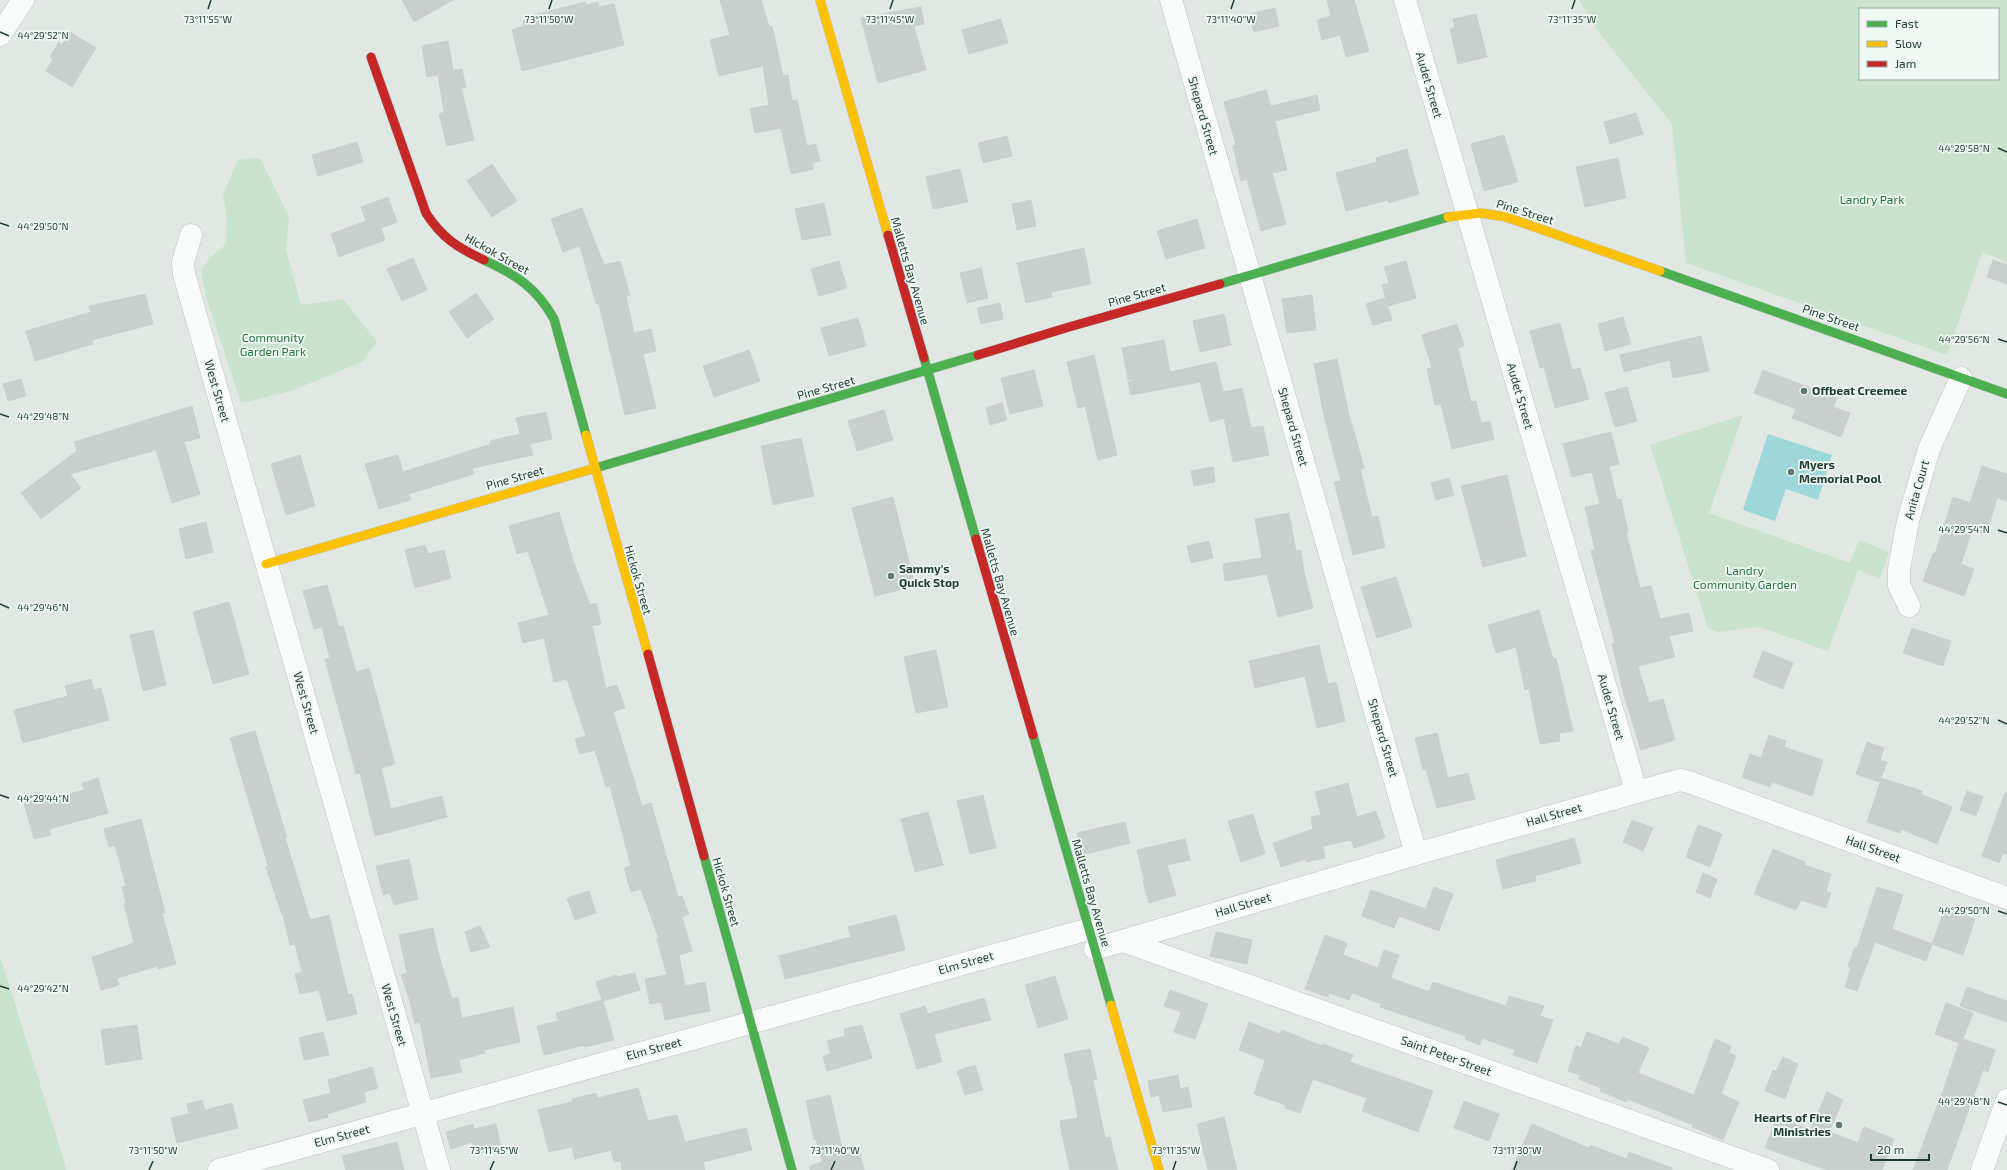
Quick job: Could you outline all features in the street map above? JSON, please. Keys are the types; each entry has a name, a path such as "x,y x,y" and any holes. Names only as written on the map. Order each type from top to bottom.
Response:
{"street":[{"path":"0,35 24,0"},
{"name":"Malletts Bay Avenue","path":"820,0 1159,1170"},
{"name":"Shepard Street","path":"1170,0 1416,854"},
{"name":"Audet Street","path":"1405,0 1636,792"},
{"name":"Hickok Street","path":"372,57 426,213 438,230 452,242 524,282 545,303 551,314 792,1170"},
{"name":"Pine Street","path":"266,564 927,371 1069,326 1249,276 1439,218 1467,212 1494,214 1506,217 2007,394"},
{"name":"West Street","path":"191,236 183,262 184,274 439,1170"},
{"name":"Anita Court","path":"1909,606 1899,585 1899,574 1908,521 1929,449 1961,378"},
{"name":"Hall Street","path":"1092,939 1123,941 1416,854 1680,780 2007,898"},
{"name":"Elm Street","path":"219,1170 750,1023 1092,939"},
{"name":"Saint Peter Street","path":"1123,941 1768,1170"},
{"path":"1982,1170 2007,1100"}],"green space":[{"name":"Landry Park","path":"1579,0 2007,0 2007,262 1982,252 1947,355 1686,263 1672,124 1597,30"},
{"name":"Community Garden Park","path":"260,158 289,217 286,250 301,305 343,299 377,342 362,362 291,391 241,403 207,300 201,271 210,258 226,244 227,217 223,195 238,160"},
{"name":"Landry Community Garden","path":"1743,415 1709,513 1850,563 1859,540 1889,552 1880,579 1858,570 1828,651 1759,627 1718,632 1708,628 1650,445"},
{"path":"0,956 65,1164 66,1170 0,1170"}],"water":[{"name":"Myers Memorial Pool","path":"1768,434 1832,455 1818,500 1786,489 1775,521 1743,510"}],"building":[{"path":"402,0 453,0 414,22"},
{"path":"720,0 761,0 769,26 772,26 783,76 788,75 792,101 797,100 807,146 816,144 820,161 812,163 814,169 791,174 781,128 755,133 750,109 769,105 763,66 719,76 710,40 730,35"},
{"path":"1327,0 1354,0 1369,51 1346,57 1340,35 1322,40 1317,20 1331,16"},
{"path":"585,2 586,5 598,2 599,7 614,4 624,45 522,71 512,30 524,26 523,21 535,18 534,15"},
{"path":"921,7 924,24 914,26 926,70 878,83 861,18"},
{"path":"1275,8 1279,26 1254,32 1250,14"},
{"path":"1476,14 1487,57 1458,64 1450,29 1455,27 1453,19"},
{"path":"1001,19 1008,43 969,54 962,30"},
{"path":"70,32 96,48 72,87 46,71 53,59 50,57 59,42 62,45"},
{"path":"448,41 453,70 462,69 466,88 461,88 474,140 447,146 439,114 444,112 438,75 427,77 422,46"},
{"path":"1266,90 1271,106 1317,95 1320,110 1275,121 1287,170 1272,173 1286,224 1261,231 1247,179 1241,181 1233,146 1236,145 1224,102"},
{"path":"1636,113 1643,134 1610,144 1604,122"},
{"path":"1504,135 1518,182 1484,191 1471,144"},
{"path":"1007,136 1012,156 983,163 978,143"},
{"path":"357,142 363,162 318,176 312,155"},
{"path":"1407,149 1419,194 1389,203 1388,200 1346,211 1336,173 1377,162 1376,158"},
{"path":"1618,158 1626,198 1585,207 1576,167"},
{"path":"492,164 517,201 492,217 467,181"},
{"path":"960,169 968,202 933,209 926,177"},
{"path":"388,197 397,222 381,228 385,240 339,257 331,234 366,221 361,207"},
{"path":"1031,200 1036,226 1017,230 1012,204"},
{"path":"824,203 831,235 802,240 795,209"},
{"path":"582,208 604,265 620,261 630,295 626,296 634,333 651,329 656,351 643,354 656,408 625,415 599,304 596,304 580,246 563,252 551,219"},
{"path":"1197,219 1205,248 1166,259 1157,231"},
{"path":"1084,248 1091,284 1051,292 1052,297 1026,303 1017,263"},
{"path":"413,258 427,290 402,301 387,269"},
{"path":"1993,260 2007,265 2007,284 1987,277"},
{"path":"839,261 847,288 819,296 811,269"},
{"path":"1406,261 1416,298 1388,306 1382,285 1389,283 1384,267"},
{"path":"981,268 988,298 967,303 960,273"},
{"path":"476,293 494,319 467,338 449,312"},
{"path":"145,294 153,324 92,340 93,344 35,361 26,331 91,312 89,306"},
{"path":"1312,295 1316,330 1287,333 1282,299"},
{"path":"1385,298 1392,320 1373,325 1366,304"},
{"path":"1000,303 1003,319 981,324 977,308"},
{"path":"1224,314 1231,345 1200,352 1193,321"},
{"path":"1623,317 1631,344 1605,351 1598,324"},
{"path":"858,318 866,346 829,356 821,328"},
{"path":"1560,323 1572,370 1580,368 1589,399 1555,408 1544,367 1540,368 1530,331"},
{"path":"1457,324 1464,346 1458,348 1471,402 1476,401 1481,423 1490,421 1494,439 1452,449 1441,404 1435,405 1427,369 1432,368 1422,335"},
{"path":"1701,336 1709,371 1673,378 1670,360 1624,372 1620,355"},
{"path":"1164,340 1170,372 1216,362 1223,392 1242,388 1251,428 1263,426 1269,455 1233,462 1224,418 1210,422 1200,382 1131,395 1128,382 1143,378 1128,380 1122,348"},
{"path":"749,350 760,381 714,397 703,366"},
{"path":"1094,355 1117,455 1098,460 1085,406 1078,408 1067,362"},
{"path":"1337,359 1351,424 1364,468 1360,469 1372,517 1378,516 1385,547 1353,555 1334,482 1341,481 1324,416 1314,364"},
{"path":"1034,370 1043,406 1010,414 1001,378"},
{"name":"Myers Memorial Pool","path":"1763,370 1837,398 1833,407 1850,413 1841,437 1792,418 1796,409 1754,393"},
{"path":"21,379 26,396 8,401 3,384"},
{"path":"1627,387 1637,421 1615,427 1605,393"},
{"path":"1002,403 1007,420 990,425 986,408"},
{"path":"192,406 200,438 184,442 200,494 172,503 156,450 70,474 81,488 41,519 21,493 77,451 74,442"},
{"path":"884,410 893,440 857,451 848,421"},
{"path":"546,412 552,439 530,444 533,455 472,468 474,474 409,494 411,500 379,509 365,464 398,455 403,472 491,444 490,441 520,434 516,418"},
{"path":"1611,432 1619,464 1609,466 1617,500 1621,499 1628,532 1626,532 1640,588 1651,586 1660,619 1689,613 1693,631 1669,636 1675,657 1638,666 1649,703 1663,699 1675,740 1641,750 1624,695 1612,644 1615,643 1591,551 1595,550 1585,507 1600,504 1592,472 1572,477 1563,444"},
{"path":"801,438 814,496 773,505 761,446"},
{"path":"300,455 315,506 286,515 271,464"},
{"path":"1982,466 2007,474 2007,501 1997,498 1986,535 1972,530 1961,564 1974,569 1964,596 1923,581 1933,553 1935,554 1953,497 1970,503"},
{"path":"1213,467 1215,482 1194,486 1191,471"},
{"path":"1507,475 1526,556 1483,567 1461,486"},
{"path":"1449,478 1454,495 1436,500 1431,483"},
{"path":"893,497 915,586 875,596 852,508"},
{"path":"559,512 573,560 590,605 596,603 601,624 592,626 606,688 617,685 625,708 613,712 642,806 651,803 678,897 682,896 689,914 682,917 692,951 679,955 685,986 705,982 710,1011 665,1020 661,1002 650,1004 645,979 667,975 657,939 659,939 641,889 631,892 624,868 631,866 610,786 606,787 595,750 580,754 575,739 586,736 567,679 554,682 544,638 523,643 518,623 549,615 528,551 517,554 509,526"},
{"path":"1289,513 1296,551 1301,550 1304,572 1313,608 1278,617 1267,574 1225,581 1223,564 1262,558 1255,519"},
{"path":"206,522 213,552 186,559 179,529"},
{"path":"1209,541 1213,558 1191,563 1187,546"},
{"path":"425,545 428,554 444,550 451,578 415,588 405,550"},
{"path":"1396,577 1412,627 1377,638 1361,587"},
{"path":"327,585 339,627 343,626 356,672 369,668 395,764 381,768 391,809 442,796 447,817 375,836 360,773 356,774 325,659 330,658 322,627 314,629 303,591"},
{"path":"229,602 249,674 213,684 193,612"},
{"path":"1539,610 1553,659 1556,658 1573,731 1559,733 1560,741 1540,744 1529,689 1525,690 1516,647 1496,653 1488,625"},
{"path":"1912,628 1951,641 1943,666 1903,653"},
{"path":"153,630 166,685 143,691 130,635"},
{"path":"1319,645 1328,684 1336,682 1345,721 1317,728 1305,676 1255,688 1249,661"},
{"path":"936,650 948,707 916,713 904,657"},
{"path":"1763,651 1793,663 1783,689 1753,677"},
{"path":"91,679 94,690 101,688 109,720 23,743 14,710 68,696 65,686"},
{"path":"255,731 310,920 329,915 348,995 352,994 357,1014 327,1021 319,990 300,994 295,974 302,972 295,944 290,945 283,915 266,867 268,866 230,738"},
{"path":"1437,733 1448,778 1468,773 1475,799 1437,808 1426,769 1423,770 1415,738"},
{"path":"1769,735 1786,741 1784,747 1823,760 1812,796 1772,782 1770,787 1742,777 1750,754 1761,758"},
{"path":"1867,742 1884,748 1880,760 1887,762 1881,778 1922,791 1921,794 1952,807 1937,844 1901,829 1900,833 1867,822 1881,780 1880,782 1856,774"},
{"path":"98,778 108,813 49,829 51,835 34,839 24,803 42,798 43,801 84,790 82,783"},
{"path":"1348,783 1357,817 1376,811 1385,838 1354,848 1351,840 1323,846 1325,858 1306,862 1306,859 1281,867 1273,843 1313,829 1311,817 1321,815 1315,792"},
{"path":"1967,791 1983,797 1976,816 1960,810"},
{"path":"2005,793 2007,793 2007,855 2003,853 1999,863 1982,856"},
{"path":"983,795 996,848 970,854 957,801"},
{"path":"928,812 943,865 915,872 901,819"},
{"path":"1253,814 1265,854 1241,862 1228,821"},
{"path":"141,819 165,913 162,913 176,964 158,969 158,966 117,978 119,985 101,990 92,957 134,943 124,904 126,903 122,887 126,886 115,845 109,847 104,829"},
{"path":"1632,820 1653,828 1643,851 1623,842"},
{"path":"1125,822 1130,843 1082,855 1077,833"},
{"path":"1698,825 1722,834 1710,867 1686,857"},
{"path":"1574,838 1581,863 1535,876 1536,881 1503,889 1496,860"},
{"path":"1185,839 1190,860 1167,865 1176,895 1149,903 1137,850"},
{"path":"1773,849 1805,862 1804,865 1831,874 1826,891 1831,893 1826,908 1801,900 1796,910 1754,894"},
{"path":"409,859 418,899 394,905 390,893 383,895 376,866"},
{"path":"1703,873 1717,879 1710,898 1696,892"},
{"path":"1434,887 1453,894 1439,931 1399,916 1394,928 1362,916 1371,890 1426,909"},
{"path":"1877,887 1903,895 1892,929 1932,944 1926,961 1875,942 1857,991 1845,987 1851,968 1848,966 1855,947 1857,948"},
{"path":"589,891 596,913 575,920 567,898"},
{"path":"1945,908 1975,919 1963,955 1932,944"},
{"path":"896,915 905,950 785,979 779,956 851,937 848,927"},
{"path":"480,926 490,947 471,952 465,932"},
{"path":"433,928 438,952 452,999 458,997 462,1018 513,1007 520,1042 484,1050 485,1053 459,1060 462,1072 431,1078 420,1022 415,1024 409,998 401,975 407,973 399,935"},
{"path":"1216,932 1252,940 1247,964 1210,956"},
{"path":"1325,935 1347,943 1343,955 1378,968 1384,950 1399,955 1391,978 1429,992 1433,982 1506,1006 1509,996 1544,1006 1540,1016 1553,1020 1537,1063 1513,1055 1515,1050 1482,1038 1480,1045 1465,1039 1466,1036 1380,1007 1381,1004 1352,993 1349,1000 1329,993 1328,997 1305,989"},
{"path":"635,973 640,990 603,1001 614,1040 585,1047 584,1045 544,1055 537,1026 558,1021 556,1013 602,1000 596,982 616,975 617,977"},
{"path":"1055,976 1068,1019 1038,1028 1025,985"},
{"path":"1967,987 2007,1001 2007,1022 1960,1006"},
{"path":"1170,990 1208,1004 1195,1039 1174,1032 1181,1012 1164,1006"},
{"path":"984,998 991,1020 934,1034 942,1062 917,1069 900,1014 925,1006 928,1014"},
{"path":"1946,1003 1973,1013 1963,1039 1995,1050 1988,1072 1983,1070 1947,1170 1913,1170 1943,1091 1959,1043 1935,1034"},
{"path":"1249,1022 1280,1034 1282,1030 1322,1046 1323,1044 1353,1055 1350,1062 1433,1091 1418,1132 1362,1111 1367,1098 1313,1079 1300,1113 1285,1108 1286,1105 1254,1094 1265,1060 1239,1050"},
{"path":"137,1025 142,1059 106,1065 101,1030"},
{"path":"862,1025 872,1058 827,1071 823,1056 831,1054 827,1041 845,1036 844,1029"},
{"path":"323,1032 329,1055 304,1060 299,1038"},
{"path":"1587,1032 1619,1044 1623,1037 1649,1048 1638,1073 1694,1095 1715,1039 1731,1046 1729,1053 1736,1056 1721,1094 1739,1102 1723,1140 1692,1127 1693,1125 1628,1099 1626,1102 1600,1091 1601,1088 1579,1079 1580,1075 1568,1071 1576,1046 1581,1048"},
{"path":"1090,1049 1097,1079 1093,1080 1105,1138 1110,1137 1118,1170 1070,1170 1060,1121 1078,1118 1064,1054"},
{"path":"1783,1057 1798,1064 1785,1099 1765,1091 1773,1070 1776,1071"},
{"path":"975,1065 983,1090 965,1095 957,1071"},
{"path":"372,1067 378,1088 364,1092 366,1102 327,1114 328,1117 309,1122 303,1100 331,1093 328,1080"},
{"path":"1178,1075 1180,1089 1188,1087 1192,1107 1163,1112 1159,1095 1151,1097 1148,1081"},
{"path":"638,1088 648,1121 677,1115 685,1142 746,1128 752,1150 703,1162 705,1170 622,1170 621,1161 614,1162 611,1150 575,1159 572,1147 549,1152 538,1110 572,1102 572,1099 596,1093 598,1098"},
{"path":"1827,1092 1843,1100 1829,1132 1858,1143 1864,1127 1894,1139 1882,1170 1827,1170 1765,1148 1777,1117 1810,1130"},
{"path":"830,1095 844,1156 859,1151 864,1170 810,1170 810,1166 822,1162 816,1139 814,1140 806,1101"},
{"path":"202,1100 205,1110 232,1103 238,1128 177,1143 171,1118 189,1114 187,1104"},
{"path":"1464,1101 1499,1114 1489,1141 1454,1128"},
{"path":"1224,1117 1237,1170 1208,1170 1197,1124"},
{"path":"473,1124 474,1129 496,1124 501,1148 475,1154 472,1142 451,1149 446,1132"},
{"path":"1532,1124 1589,1148 1590,1145 1627,1159 1629,1152 1672,1168 1672,1170 1512,1170"},
{"path":"397,1142 404,1170 346,1170 342,1156"}],"traffic: fast":[{"path":"1220,284 1448,217"},
{"path":"484,260 506,271 524,283 540,298 554,319 586,435"},
{"path":"1660,271 2007,394"},
{"path":"592,469 978,355"},
{"path":"924,358 976,539"},
{"path":"1033,735 1111,1005"},
{"path":"704,856 792,1170"}],"traffic: slow":[{"path":"820,0 888,235"},
{"path":"1448,217 1481,213 1506,217 1660,271"},
{"path":"586,435 648,654"},
{"path":"266,564 592,469"},
{"path":"1111,1005 1159,1170"}],"traffic: jam":[{"path":"371,57 426,213 438,229 451,241 484,260"},
{"path":"888,235 924,358"},
{"path":"978,355 1069,327 1220,284"},
{"path":"976,539 1033,735"},
{"path":"648,654 704,856"}],"place":[{"name":"Offbeat Creemee","path":"1804,391"},
{"name":"Myers Memorial Pool","path":"1791,472"},
{"name":"Sammy's Quick Stop","path":"891,576"},
{"name":"Hearts of Fire Ministries","path":"1839,1125"}]}
